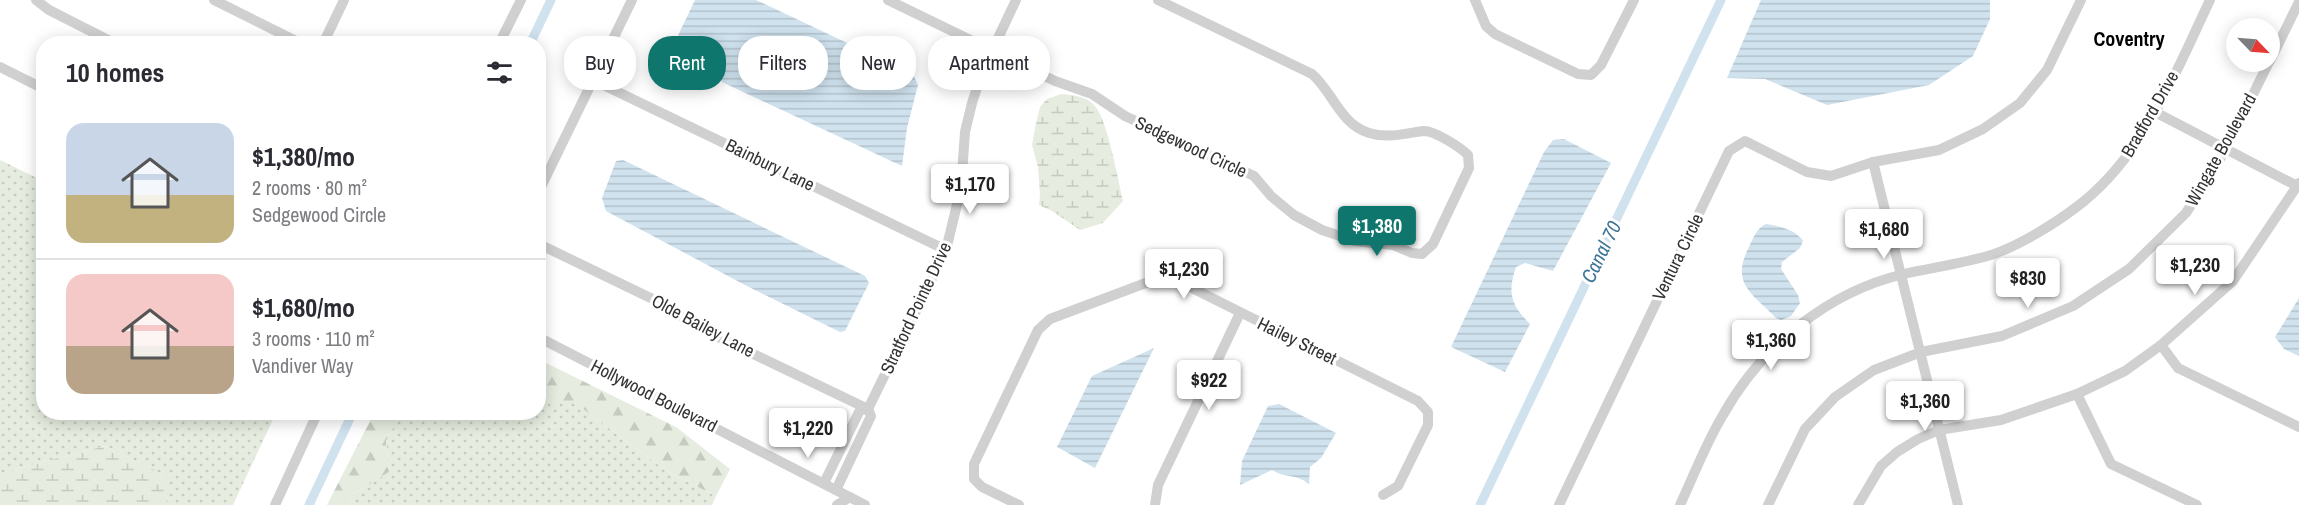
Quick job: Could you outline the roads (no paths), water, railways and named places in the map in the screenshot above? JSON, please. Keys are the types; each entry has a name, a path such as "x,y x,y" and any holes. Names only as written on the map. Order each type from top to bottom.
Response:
{"street":[{"path":"36,0 49,10 101,36"},
{"path":"214,0 286,36"},
{"path":"327,36 344,0"},
{"path":"503,36 521,0"},
{"path":"614,36 632,0"},
{"name":"Sedgewood Circle","path":"888,0 963,36"},
{"name":"Stratford Pointe Drive","path":"999,36 1016,0"},
{"name":"Sedgewood Circle","path":"1050,79 1092,94 1125,116 1254,176 1271,196 1294,215 1322,230 1355,241 1393,245 1412,253 1422,254 1433,244 1469,168 1468,155 1460,147 1427,131 1389,136 1367,133 1338,111 1324,84 1312,74 1158,0"},
{"path":"1475,0 1486,26 1495,34 1578,74 1591,75 1601,65 1634,0"},
{"path":"1958,505 1922,352 1873,162 1939,150 1983,129 2020,103 2047,70 2081,0"},
{"name":"Bradford Drive","path":"1902,274 1986,257 2024,241 2083,202 2119,166 2155,112 2210,0"},
{"name":"Wingate Boulevard","path":"2280,39 2299,2"},
{"path":"0,67 36,85"},
{"name":"Wingate Boulevard","path":"1768,505 1805,429 1835,398 1874,370 1922,352 2002,336 2073,306 2129,269 2186,213 2226,149 2264,72"},
{"path":"546,177 588,90"},
{"name":"Bainbury Lane","path":"614,90 946,250"},
{"name":"Stratford Pointe Drive","path":"868,409 946,250 961,188 965,132 977,90"},
{"path":"1858,505 1881,466 1897,452 1918,439 1939,430 2001,420 2077,394 2125,371 2161,345 2233,281 2298,186 2155,112"},
{"name":"Ventura Circle","path":"1558,505 1729,151 1745,141 1807,172 1831,176 1873,162"},
{"name":"Olde Bailey Lane","path":"546,247 665,305 698,327 868,409"},
{"path":"1680,505 1723,415 1752,371 1789,333 1824,308 1863,287 1902,274"},
{"name":"Hailey Street","path":"1019,505 982,487 974,479 974,464 1038,330 1050,319 1159,278 1176,280 1418,401 1428,412 1428,425 1398,486 1383,495"},
{"path":"1155,505 1158,485 1240,313"},
{"name":"Hollywood Boulevard","path":"546,341 865,505"},
{"path":"2161,345 2178,368 2299,427"},
{"path":"2077,394 2111,464 2197,505"},
{"path":"824,483 860,410 868,409 872,416 836,490"},
{"path":"275,505 314,420"},
{"path":"837,505 850,497"}],"water":[{"path":"695,0 756,0 840,40 840,90 916,90 916,81 918,85 907,128 902,166 739,90 828,90 828,36 738,36 738,90 726,84 726,36 678,36"},
{"path":"1761,0 1990,0 1990,19 1973,56 1929,85 1827,105 1765,79 1727,78"},
{"path":"1564,139 1611,163 1553,271 1525,263 1516,267 1511,291 1512,298 1530,324 1505,372 1451,347 1544,152 1553,140"},
{"path":"623,160 865,276 869,283 845,331 840,332 743,284 606,211 602,198 616,161"},
{"path":"1766,224 1792,231 1803,241 1800,248 1782,262 1781,269 1798,295 1800,303 1791,316 1781,320 1776,318 1752,294 1743,279 1742,270 1749,247 1758,231"},
{"path":"2299,298 2299,356 2284,349 2275,337"},
{"path":"1154,348 1095,468 1057,447 1092,376"},
{"path":"1279,404 1336,433 1321,458 1310,467 1309,484 1299,478 1272,470 1240,485 1242,461 1268,406"}],"waterway":[{"path":"534,36 551,0"},
{"name":"Canal 70","path":"1480,505 1721,0"},
{"path":"309,505 349,420"}],"district":[{"name":"Coventry","path":"2129,39"}]}
